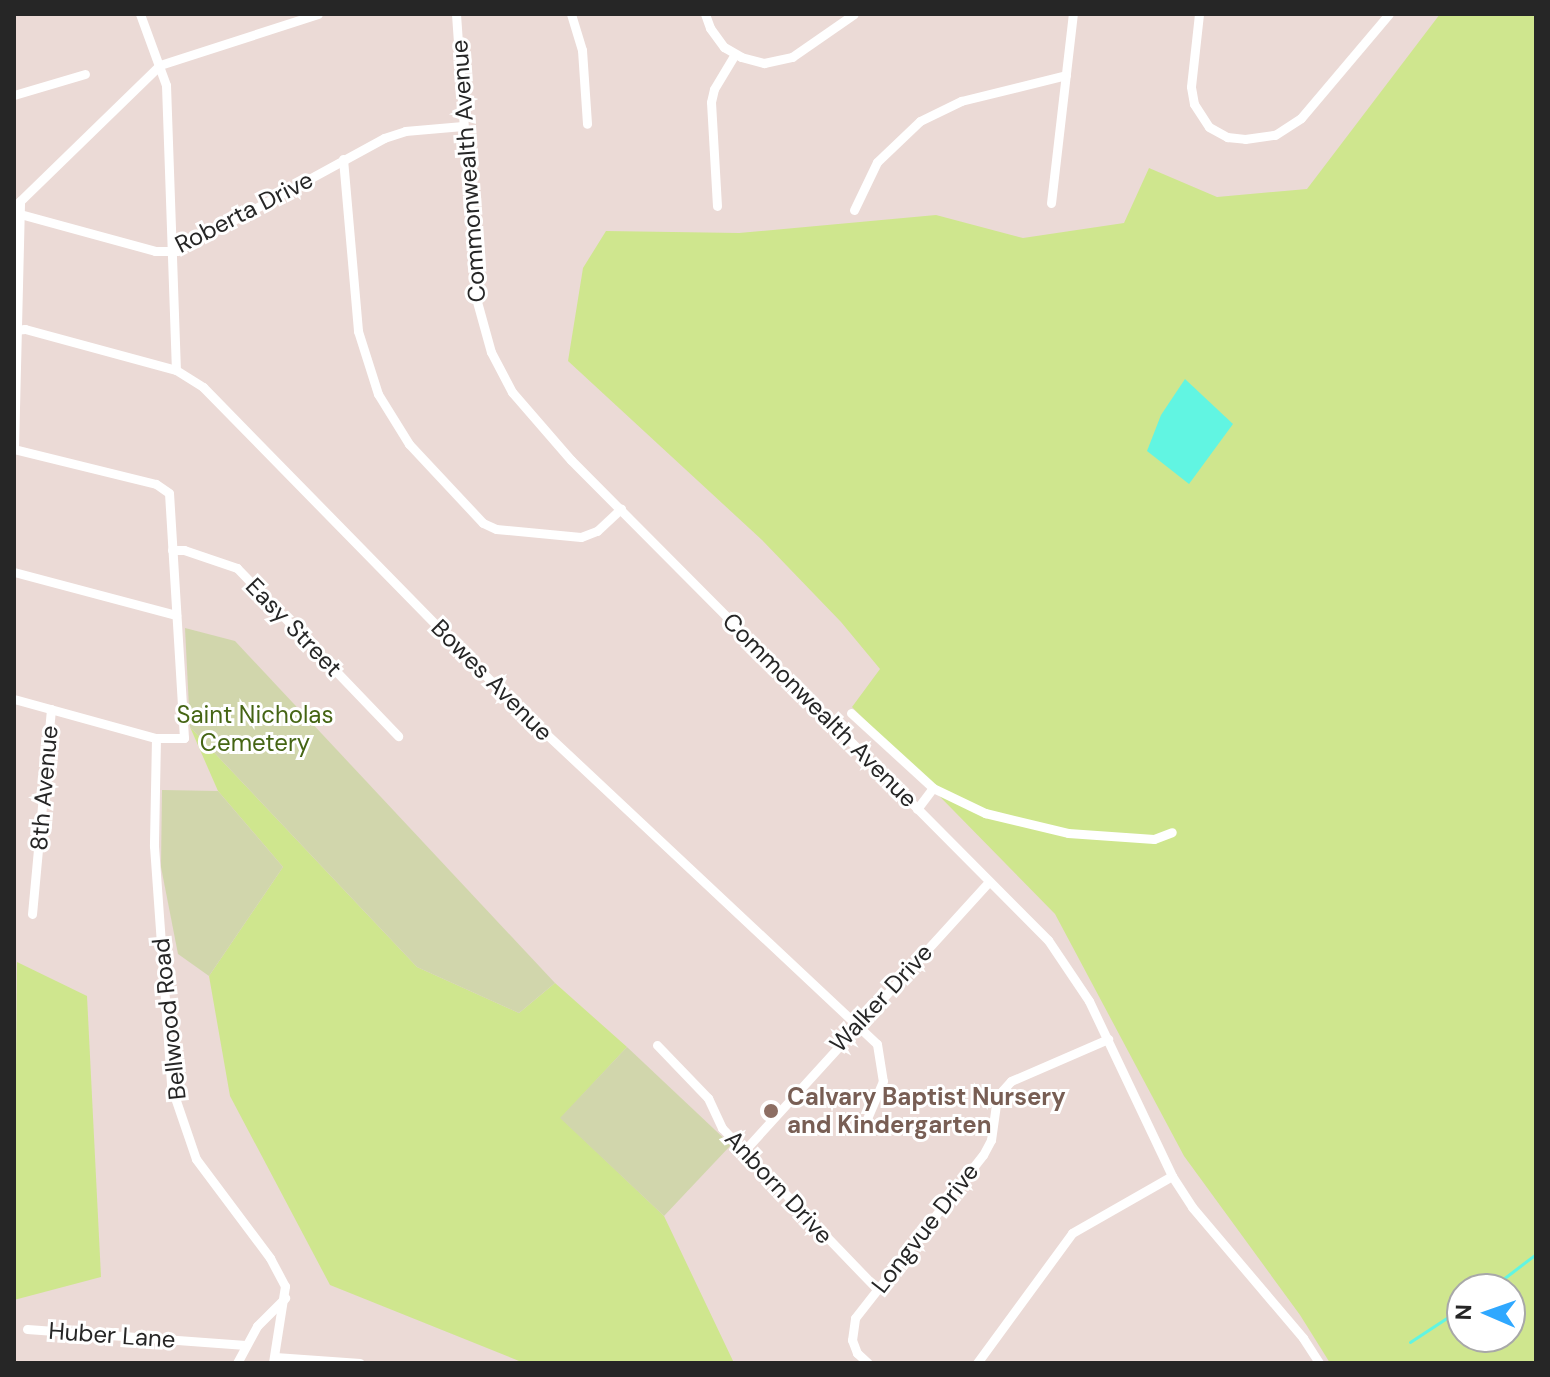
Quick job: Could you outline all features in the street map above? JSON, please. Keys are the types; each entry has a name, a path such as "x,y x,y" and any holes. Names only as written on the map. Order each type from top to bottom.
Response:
{"street":[{"path":"140,14 153,55 160,65 167,96 176,370"},
{"path":"14,699 156,738 184,738 169,493 156,484 14,449 18,207 160,65 318,14"},
{"name":"Commonwealth Avenue","path":"456,14 474,288 494,360 523,409 1048,940 1089,1001 1172,1176 1192,1207 1303,1338 1319,1363"},
{"path":"571,14 582,50 587,124"},
{"path":"705,14 713,35 735,54 757,62 785,59 854,14"},
{"path":"1051,203 1073,14"},
{"path":"1199,14 1191,87 1194,104 1209,127 1227,137 1245,139 1275,135 1301,118 1389,14"},
{"path":"717,206 711,102 714,89 735,54"},
{"path":"14,95 85,74"},
{"path":"854,210 877,162 920,121 961,101 1066,75"},
{"name":"Roberta Drive","path":"18,207 155,251 172,252 394,134 463,126"},
{"path":"343,159 358,331 378,394 409,444 483,523 496,529 586,536 621,509"},
{"name":"Bowes Avenue","path":"15,330 176,370 203,387 509,699 877,1044 883,1064 883,1081 866,1121"},
{"name":"Easy Street","path":"172,550 184,550 237,568 398,736"},
{"path":"14,572 176,615"},
{"name":"8th Avenue","path":"32,914 51,709"},
{"path":"851,713 933,788 985,813 1068,833 1154,839 1172,832"},
{"name":"Bellwood Road","path":"156,738 154,846 171,1086 196,1159 270,1258 285,1286 274,1360"},
{"path":"917,809 933,788"},
{"name":"Walker Drive","path":"743,1152 989,882"},
{"name":"Longvue Drive","path":"868,1363 857,1353 852,1340 855,1318 983,1155 991,1140 996,1104 1002,1091 1011,1081 1108,1039"},
{"name":"Anborn Drive","path":"657,1045 708,1098 722,1128 743,1152 876,1288"},
{"path":"977,1363 1072,1233 1172,1176"},
{"path":"237,1363 257,1326 285,1298"},
{"name":"Huber Lane","path":"27,1329 245,1345"},
{"path":"274,1360 360,1363"}],"green space":[{"path":"1440,14 1536,14 1536,1363 1330,1363 1300,1315 1184,1156 1055,914 852,707 880,669 841,622 762,540 568,361 583,268 606,231 739,233 936,215 1023,238 1124,223 1149,168 1217,197 1307,189"},
{"name":"Saint Nicholas Cemetery","path":"185,628 235,641 555,983 519,1013 417,967 190,727"},
{"path":"190,727 417,967 519,1013 555,983 627,1047 561,1118 664,1216 734,1363 524,1363 330,1285 230,1096 209,976 283,867 218,791"},
{"path":"162,790 218,791 283,867 209,976 178,954 161,867"},
{"path":"17,962 87,996 101,1277 14,1300"},
{"path":"627,1047 731,1145 664,1216 560,1118"}],"water":[{"path":"1185,379 1233,424 1189,484 1147,451 1161,415"}],"waterway":[{"path":"1511,1273 1536,1254"},
{"path":"1410,1342 1446,1318"}],"place":[{"name":"Calvary Baptist Nursery and Kindergarten","path":"771,1111"}]}
